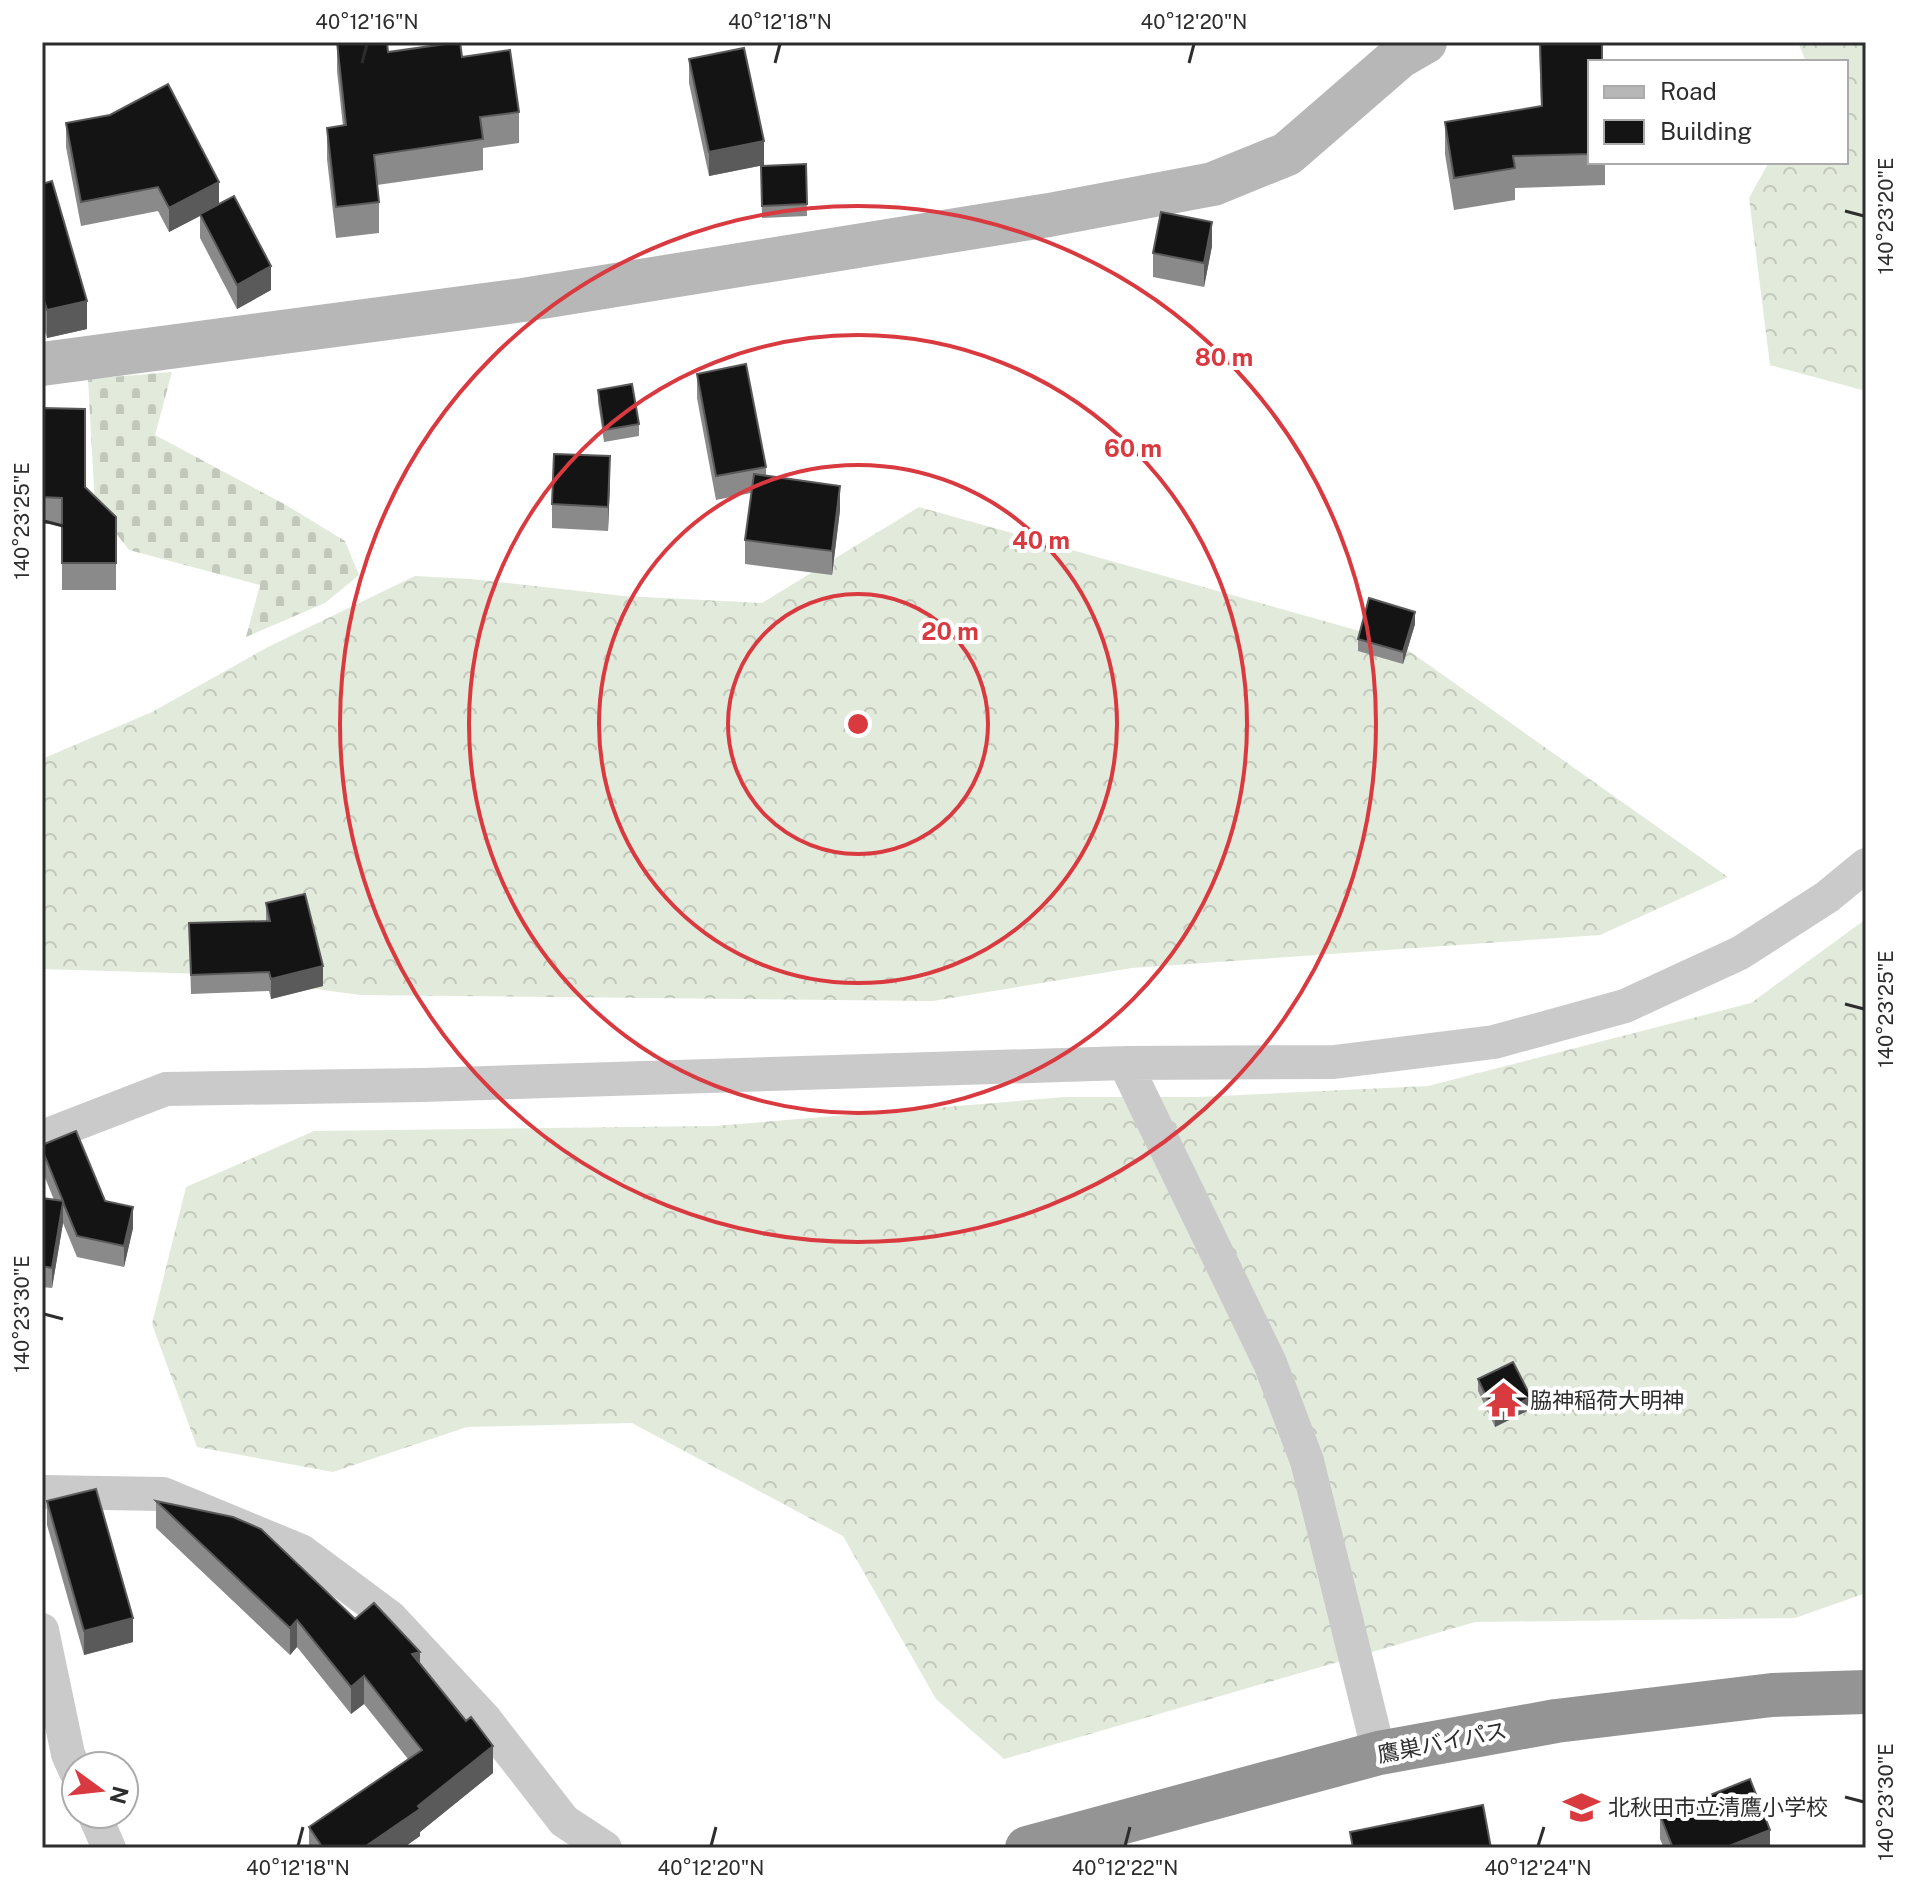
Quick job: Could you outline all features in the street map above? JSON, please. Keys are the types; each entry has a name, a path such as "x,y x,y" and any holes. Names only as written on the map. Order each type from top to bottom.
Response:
{"highway":[{"name":"鷹巣バイパス","path":"1027,1848 1379,1753 1556,1721 1772,1695 1866,1692"}],"street":[{"path":"42,364 523,300 1049,215 1213,184 1287,154 1399,57 1425,42"},
{"path":"42,1137 166,1089 422,1085 1125,1063 1334,1062 1494,1042 1625,1006 1740,953 1827,897 1866,865"},
{"path":"1125,1063 1270,1363 1307,1461 1379,1753"},
{"path":"42,1492 163,1494 301,1551 391,1618 484,1718 564,1821 605,1848"},
{"path":"42,1630 67,1750"}],"green space":[{"path":"1798,42 1866,42 1866,391 1770,365 1749,198 1768,164 1848,164 1848,60 1805,60"},
{"path":"172,372 155,435 286,505 345,541 359,575 325,603 246,637 260,585 129,550 95,506 88,379"},
{"path":"919,507 1395,641 1728,877 1600,935 1132,968 933,1001 360,995 207,974 42,969 42,759 152,712 268,647 415,576 624,596 762,603"},
{"path":"1866,919 1866,1593 1795,1618 1475,1622 1004,1759 936,1699 843,1536 632,1423 467,1427 333,1472 197,1447 152,1324 186,1187 314,1131 715,1126 1065,1097 1199,1097 1428,1086 1751,1003"}],"building":[{"path":"337,42 387,42 388,52 460,42 462,57 510,50 519,112 480,117 483,139 374,155 379,202 336,207 327,128 346,125"},
{"path":"1540,42 1602,42 1602,60 1588,60 1588,154 1513,156 1515,168 1454,178 1445,122 1542,106"},
{"path":"744,48 764,141 709,152 689,59"},
{"path":"168,84 219,182 169,208 158,187 81,202 66,123 110,115"},
{"path":"806,164 807,204 762,206 761,166"},
{"path":"52,181 87,301 47,310 42,294 42,184"},
{"path":"234,196 271,266 237,285 200,214"},
{"path":"1161,212 1212,222 1204,263 1153,253"},
{"path":"746,364 766,467 716,476 697,374"},
{"path":"632,384 639,424 604,430 598,390"},
{"path":"42,408 85,409 85,487 116,517 116,563 62,563 62,498 42,497"},
{"path":"554,454 610,456 608,507 552,504"},
{"path":"754,474 840,486 832,551 745,540"},
{"path":"1369,598 1415,612 1403,652 1358,639"},
{"path":"305,894 323,966 271,979 269,972 191,975 189,923 270,921 266,903"},
{"path":"76,1131 105,1201 133,1207 124,1246 77,1236 63,1202 52,1268 42,1266 42,1198 63,1201 42,1145"},
{"name":"脇神稲荷大明神","path":"1513,1362 1531,1397 1495,1415 1478,1379"},
{"path":"96,1489 133,1618 84,1631 47,1501"},
{"path":"156,1501 233,1517 261,1529 355,1619 374,1603 420,1652 412,1654 466,1721 471,1717 493,1746 418,1806 420,1809 363,1848 323,1848 309,1827 422,1750 364,1676 351,1687 297,1620 290,1628"},
{"path":"1750,1779 1770,1830 1724,1848 1673,1848 1660,1815"},
{"path":"1483,1805 1491,1848 1353,1848 1350,1832"}],"place":[{"name":"脇神稲荷大明神","path":"1504,1400"},
{"name":"北秋田市立清鷹小学校","path":"1582,1807"}]}
